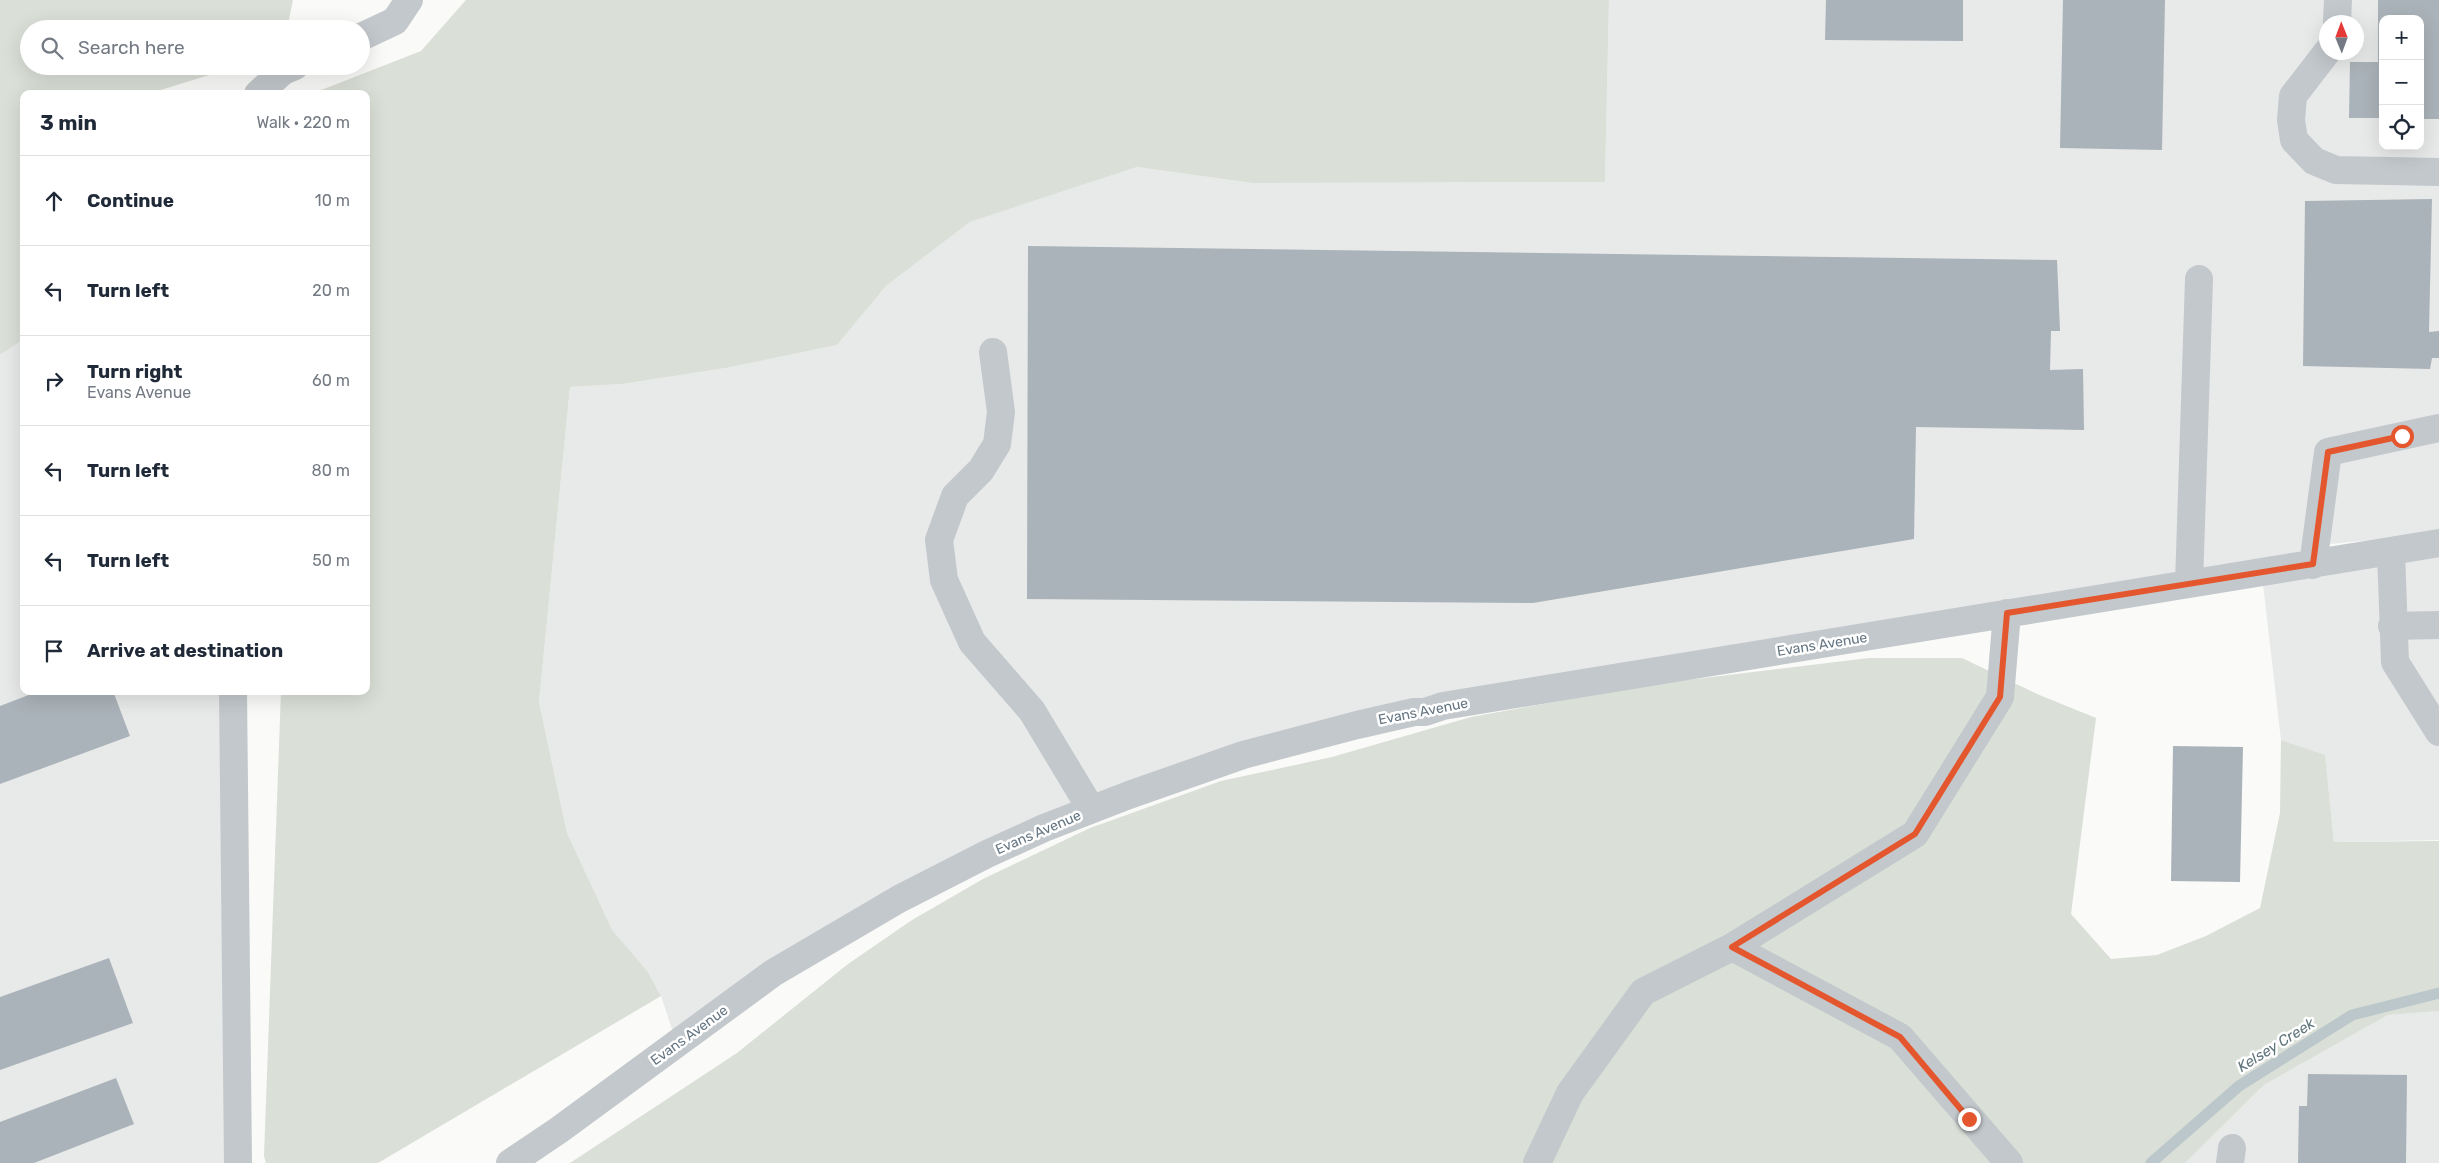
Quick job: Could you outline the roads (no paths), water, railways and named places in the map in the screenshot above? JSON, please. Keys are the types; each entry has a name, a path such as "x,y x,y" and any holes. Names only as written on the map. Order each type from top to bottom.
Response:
{"street":[{"path":"370,33 395,21 409,0"},
{"path":"2337,15 2338,0"},
{"path":"2321,60 2293,96 2291,120 2294,140 2314,162 2336,170 2439,172"},
{"path":"262,90 279,75"},
{"path":"2189,584 2199,279"},
{"path":"993,352 1001,412 997,444 981,470 955,496 939,540 944,580 972,642 1032,711 1091,809"},
{"path":"2313,564 2328,452 2439,428"},
{"name":"Evans Avenue","path":"510,1163 560,1130 773,973 899,898 986,854 1091,809 1243,755 1414,712 1425,712 1443,706 2439,543"},
{"path":"2391,552 2392,626 2395,662 2439,732"},
{"path":"1536,1163 1570,1093 1643,992 1732,947 1915,834 2000,697 2007,613"},
{"path":"2392,626 2439,625"},
{"path":"233,695 238,1163"},
{"path":"1732,947 1900,1037 2009,1163"}],"waterway":[{"name":"Kelsey Creek","path":"2151,1163 2239,1086 2352,1015 2439,993"}]}
